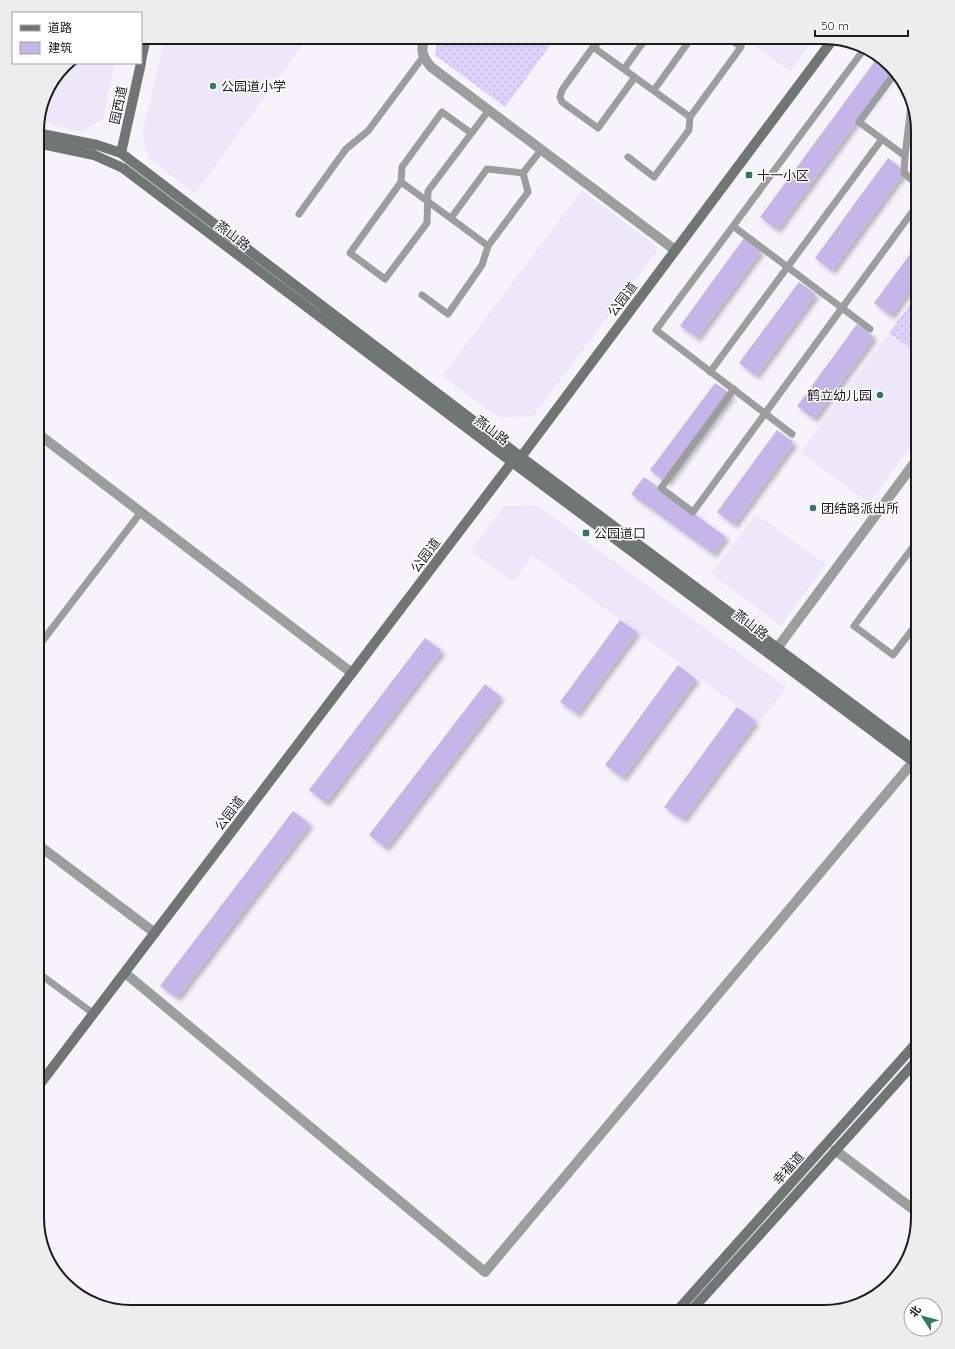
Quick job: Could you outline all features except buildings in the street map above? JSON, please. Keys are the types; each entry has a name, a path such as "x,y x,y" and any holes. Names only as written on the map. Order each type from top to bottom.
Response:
{"main road":[{"name":"园西道","path":"142,57 145,44"},
{"name":"公园道","path":"44,1079 512,462 521,457 830,44"},
{"name":"园西道","path":"121,153 141,64"},
{"name":"燕山路","path":"44,134 97,145 121,153 521,457 778,647 911,756"},
{"name":"燕山路","path":"44,144 94,155 123,168 512,462 911,756"},
{"name":"幸福道","path":"682,1305 911,1049"},
{"name":"幸福道","path":"696,1305 911,1067"}],"street":[{"path":"423,44 423,57 430,67 675,250"},
{"path":"44,438 352,673"},
{"path":"778,647 911,467"},
{"path":"125,973 485,1272 911,766"},
{"path":"44,849 155,933"},
{"path":"835,1150 911,1208"}],"lane":[{"path":"597,44 562,90 560,97 562,102 598,128 635,77"},
{"path":"624,69 642,44"},
{"path":"654,90 687,44"},
{"path":"628,157 654,177 688,130 690,117 741,47 737,44"},
{"path":"593,47 690,117"},
{"path":"792,434 656,330 861,53"},
{"path":"299,214 346,150 368,131 423,57"},
{"path":"892,77 859,122 905,156"},
{"path":"471,133 442,112 402,167 401,182 350,253 385,279 427,223 428,191 489,110"},
{"path":"910,117 904,173 911,179"},
{"path":"710,372 882,139"},
{"path":"523,173 541,150"},
{"path":"451,218 487,169 523,173"},
{"path":"422,295 448,314 482,265 488,246 528,192 523,173"},
{"path":"401,182 488,246"},
{"path":"734,389 661,488 693,512 911,214"},
{"path":"733,226 870,329"},
{"path":"44,639 141,512"},
{"path":"911,549 854,626 893,655 911,631"},
{"path":"44,977 94,1014"}],"shaded area":[{"name":"公园道小学","path":"163,44 303,44 195,194 149,158 142,136"},
{"path":"438,44 551,44 505,107 435,55 436,47"},
{"path":"753,44 811,44 790,72"},
{"path":"75,64 115,64 103,119 82,132 44,123 47,108 53,92 69,69"},
{"path":"582,190 659,248 533,416 499,418 442,376"},
{"path":"911,303 911,349 889,333"},
{"name":"鹤立幼儿园","path":"889,333 911,349 911,446 869,504 801,452"},
{"path":"537,505 787,688 759,722 532,555 514,582 470,551 504,506"},
{"path":"756,514 826,564 781,626 711,574"}],"place":[{"name":"公园道小学","path":"213,86"},
{"name":"十一小区","path":"749,175"},
{"name":"鹤立幼儿园","path":"880,395"},
{"name":"团结路派出所","path":"813,508"},
{"name":"公园道口","path":"586,533"}]}
